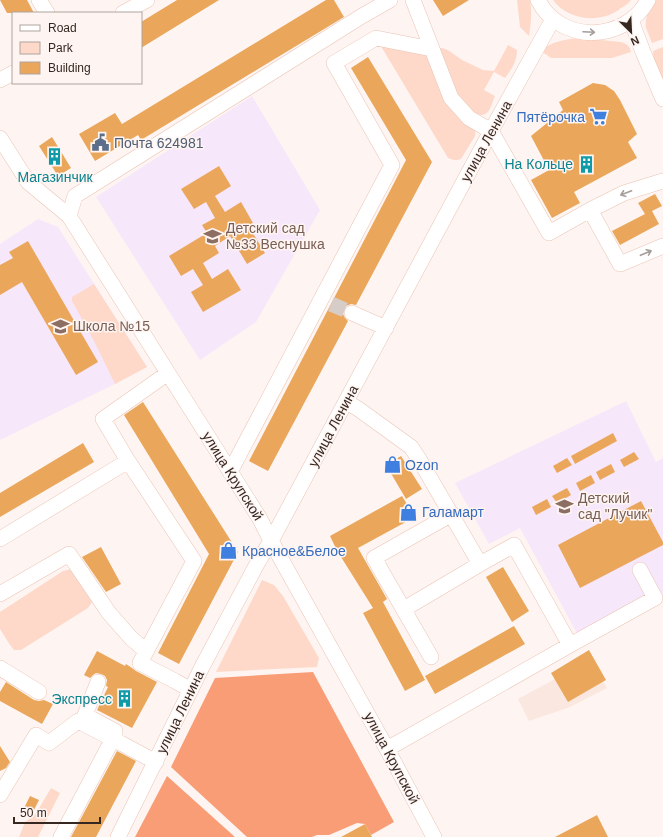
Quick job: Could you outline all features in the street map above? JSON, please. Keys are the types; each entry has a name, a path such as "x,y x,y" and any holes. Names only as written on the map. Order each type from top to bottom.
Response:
{"street":[{"path":"39,0 46,12"},
{"path":"125,12 147,0"},
{"path":"69,216 75,196 362,16 390,0"},
{"path":"413,0 451,98 469,118 491,131 549,233 624,193 663,181"},
{"path":"538,0 553,19 562,25 582,32 592,33 613,30 631,20 648,0"},
{"name":"улица Ленина","path":"118,837 203,665 553,19"},
{"path":"631,20 663,99"},
{"path":"230,472 326,302 392,165 334,63 376,38 432,49"},
{"path":"0,80 12,74"},
{"name":"улица Крупской","path":"0,138 28,182 69,216 260,519 434,837"},
{"path":"590,210 620,264 663,246"},
{"path":"352,313 386,328"},
{"path":"168,373 103,419 128,461 194,561 140,663 191,690"},
{"path":"346,402 357,408 411,447 452,514 480,564"},
{"path":"0,539 128,461"},
{"path":"432,658 374,558 452,514"},
{"path":"404,609 514,545 570,644"},
{"path":"0,594 69,554 109,613 131,638 146,651"},
{"path":"387,749 570,644 655,598 640,570"},
{"path":"0,668 40,692"},
{"path":"61,837 109,746 115,740 115,731 85,715 98,682"},
{"path":"0,795 36,735 49,743 78,721 156,762"}],"shaded area":[{"name":"Детский сад №33 Веснушка","path":"252,96 320,210 256,322 200,360 96,197"},
{"name":"Школа №15","path":"38,219 58,227 147,367 0,440 0,244"},
{"name":"Детский сад \"Лучик\"","path":"626,401 656,462 663,458 663,594 580,639 520,528 489,544 455,483"},
{"path":"590,660 607,688 570,707 529,721 518,699"},
{"path":"313,672 394,822 371,835 365,824 357,823 329,835 317,835 312,837 247,837 171,767 215,678"},
{"path":"167,776 235,837 135,837"}],"green space":[{"path":"517,0 530,0 531,18 529,36 520,27"},
{"path":"553,0 631,0 613,13 595,18 586,18 567,12 559,7"},
{"path":"654,0 663,0 663,39 652,43 646,28 646,21"},
{"path":"376,38 432,49 442,48 483,70 494,71 508,45 517,50 514,65 505,78 494,72 484,90 495,96 488,112 482,115 472,113 475,136 461,159 454,160 448,158"},
{"path":"580,38 621,42 630,48 631,52 612,58 551,58 541,51 554,43"},
{"path":"663,47 663,79 655,79 653,51"},
{"path":"94,284 147,367 115,384 72,301 72,297"},
{"path":"71,569 91,592 92,602 88,608 21,650 14,650 0,629 0,612 63,571"},
{"path":"262,580 274,585 283,596 319,658 317,667 216,672"},
{"path":"51,788 60,793 38,837 19,837 25,822 35,815"}],"building":[{"path":"0,0 27,0 33,12 12,12 7,13"},
{"path":"177,0 219,0 142,47 142,21"},
{"path":"326,0 334,0 344,17 141,140 138,135 95,161 79,134 115,113 122,124"},
{"path":"433,0 469,0 443,16"},
{"path":"368,57 432,162 356,305 351,304 346,306 344,309 343,314 348,321 268,471 249,461 406,160 351,68"},
{"name":"На Кольце","path":"593,83 605,85 614,91 620,100 637,134 628,142 637,158 574,192 580,203 552,218 531,180 549,170 531,136 563,110 559,102"},
{"name":"Магазинчик","path":"52,137 71,168 58,176 39,146"},
{"path":"219,166 231,186 215,196 225,212 241,202 253,223 248,225 265,253 247,264 230,236 215,246 219,253 203,263 212,279 228,269 241,290 203,312 191,292 203,285 193,269 181,276 169,256 207,233 202,225 215,218 206,202 194,209 181,189"},
{"path":"655,194 662,206 652,211 659,224 620,245 612,231 645,214 638,203"},
{"path":"28,241 98,362 76,375 22,282 0,295 0,265 13,258 9,252"},
{"path":"143,402 238,552 179,664 158,653 209,554 124,415"},
{"path":"613,433 617,441 575,464 571,456"},
{"path":"83,443 94,462 0,517 0,493"},
{"path":"634,452 639,459 624,467 620,460"},
{"path":"401,456 422,489 406,499 386,465"},
{"path":"567,458 572,465 557,473 553,466"},
{"path":"611,464 615,472 600,480 596,472"},
{"path":"591,475 595,483 580,491 576,483"},
{"path":"567,488 571,495 557,503 552,496"},
{"path":"402,496 415,517 358,548 387,599 383,602 425,680 405,691 363,613 373,608 340,557 330,536"},
{"path":"547,499 551,507 536,515 532,507"},
{"path":"641,501 663,542 663,545 580,588 558,545"},
{"path":"101,547 121,584 106,592 82,557"},
{"path":"503,567 529,611 512,622 486,577"},
{"path":"514,626 525,644 435,694 425,676"},
{"path":"589,650 606,680 568,702 551,673"},
{"name":"Экспресс","path":"97,651 125,666 126,664 157,682 132,728 97,710 108,687 106,686 107,680 105,676 101,674 96,673 90,678 84,675"},
{"path":"6,682 34,700 44,700 53,704 42,724 0,701 0,692"},
{"path":"0,746 10,762 6,768 0,771"},
{"path":"117,751 136,761 96,837 71,837"},
{"path":"30,796 39,800 33,812 24,808"},
{"path":"597,815 608,837 555,837"},
{"path":"365,824 372,837 341,837"}],"tunnel":[{"path":"331,304 352,313"}],"place":[{"name":"Пятёрочка","path":"598,117"},
{"name":"Почта 624981","path":"101,143"},
{"name":"Магазинчик","path":"55,157"},
{"name":"На Кольце","path":"586,164"},
{"name":"Детский сад №33 Веснушка","path":"213,236"},
{"name":"Школа №15","path":"60,326"},
{"name":"Ozon","path":"392,465"},
{"name":"Детский сад \"Лучик\"","path":"565,506"},
{"name":"Галамарт","path":"409,512"},
{"name":"Красное&Белое","path":"229,551"},
{"name":"Экспресс","path":"125,699"}]}
